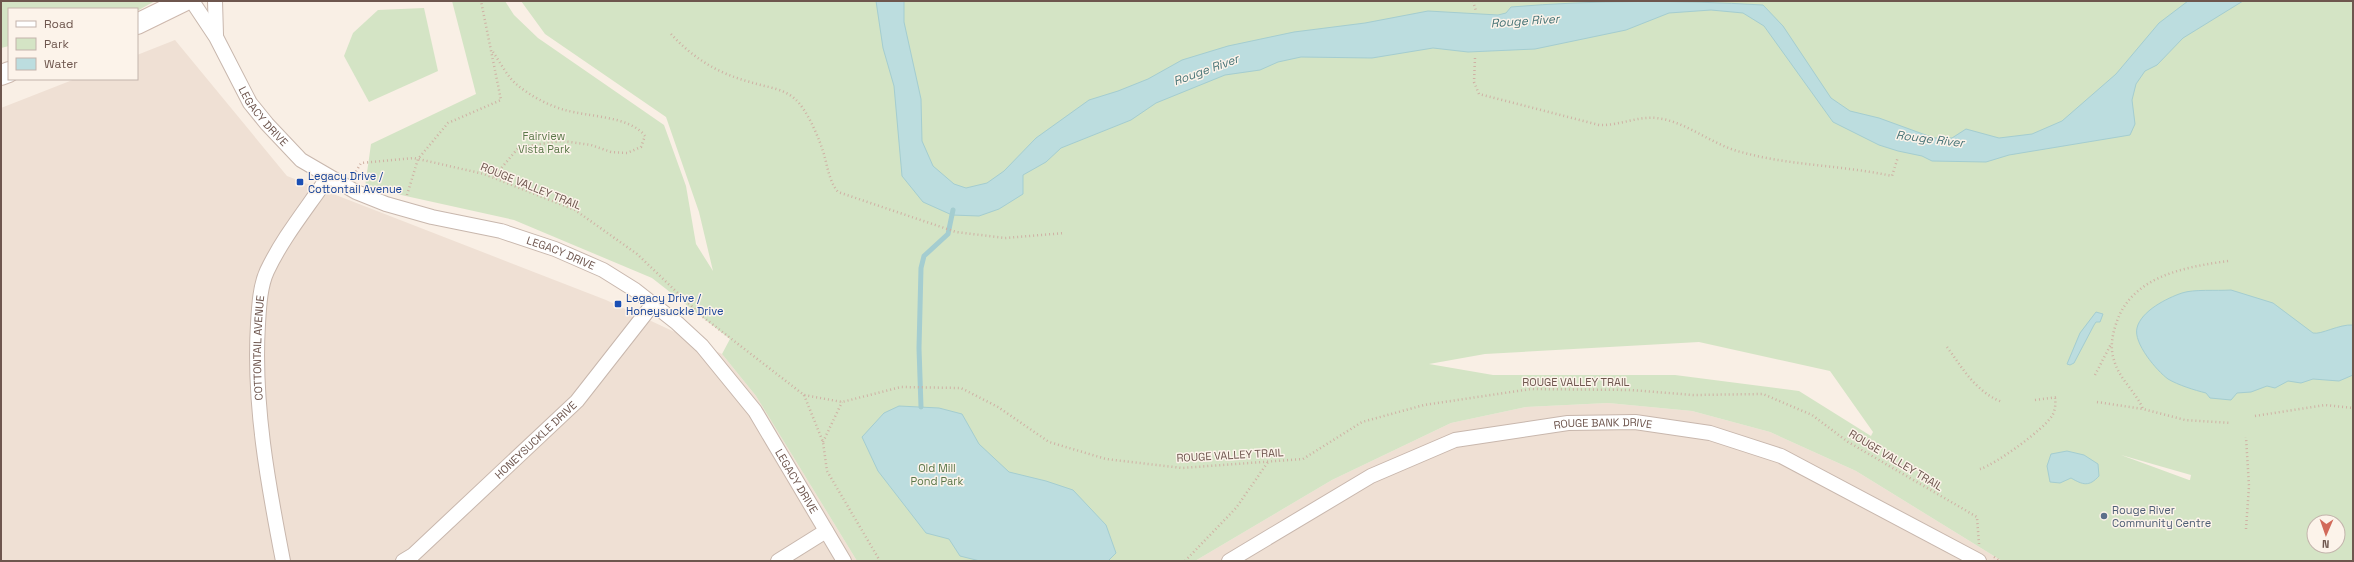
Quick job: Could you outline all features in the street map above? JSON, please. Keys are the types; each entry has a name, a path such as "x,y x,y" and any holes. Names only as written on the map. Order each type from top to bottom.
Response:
{"main road":[{"path":"138,24 184,1"}],"street":[{"name":"LEGACY DRIVE","path":"192,1 216,37 250,103 266,124 301,160 328,177 346,186 404,208 502,231 555,249 603,270 635,290 702,346 755,411 844,561"},
{"name":"LEGACY DRIVE","path":"215,1 216,37"},
{"name":"COTTONTAIL AVENUE","path":"283,561 271,500 258,378 259,305 266,272 283,242 328,177"},
{"name":"HONEYSUCKLE DRIVE","path":"403,561 413,555 577,401 653,304"},
{"name":"ROUGE BANK DRIVE","path":"1229,561 1371,476 1455,440 1568,423 1601,422 1635,422 1703,432 1781,456 1972,556"},
{"path":"778,561 826,531"}],"path":[{"path":"404,208 418,159 448,123 501,100 493,52 481,1"},
{"path":"1474,1 1476,11"},
{"path":"671,34 689,53 712,68 743,80 781,90 794,98 804,110 825,157 831,180 838,192 956,232 1005,238 1065,233"},
{"path":"493,52 515,84 534,96 564,110 610,119 639,128 645,136 641,147 627,153 611,152 591,145 563,141 519,147 493,178"},
{"path":"1475,58 1474,82 1479,94 1599,125 1656,118 1672,122 1729,148 1754,156 1793,163 1892,176 1898,157"},
{"name":"ROUGE VALLEY TRAIL","path":"346,186 361,163 418,159 493,178 575,210 637,254 703,317 804,395 842,402 901,387 961,388 998,406 1049,442 1106,459 1182,468 1303,459 1362,422 1424,405 1531,389 1631,390 1693,395 1763,394 1812,414 1848,442 1977,517 1972,556"},
{"path":"2095,375 2111,343 2121,310 2135,294 2150,282 2187,267 2228,261"},
{"path":"2111,343 2117,368 2139,399 2143,409"},
{"path":"1947,347 1973,383 1984,393 2002,402"},
{"path":"804,395 823,442 827,471 880,561"},
{"path":"1980,469 1990,466 2007,455 2052,416 2056,405 2056,398 2035,400"},
{"path":"823,442 842,402"},
{"path":"2097,402 2143,409 2185,420 2230,423"},
{"path":"2255,416 2325,405 2353,408"},
{"path":"2246,437 2249,486 2246,529"},
{"path":"1185,561 1236,508 1268,461"}],"shaded area":[{"path":"175,40 287,176 606,300 722,354 756,396 857,561 1,561 1,108 72,80 138,80 138,55"},
{"path":"1608,403 1692,411 1770,432 1856,471 2002,561 1195,561 1332,480 1451,423 1526,407"}],"green space":[{"path":"1,1 155,1 138,10 138,8 8,8 8,46 1,48"},
{"path":"452,1 505,1 514,15 538,38 664,125 686,186 696,244 713,271 699,212 666,117 545,34 521,1 2353,1 2353,561 2002,561 1856,471 1770,432 1692,411 1608,403 1526,407 1451,423 1332,480 1195,561 857,561 756,396 722,354 730,339 652,278 514,220 365,187 371,144 476,94","holes":["1699,342 1830,371 1873,432 1871,436 1799,391 1675,375 1493,375 1429,364 1485,354","2121,455 2191,475 2190,480 2189,480"]},
{"path":"424,8 438,71 369,102 344,56 353,33 378,10"}],"water":[{"name":"Rouge River","path":"876,1 904,1 904,22 921,99 922,141 933,166 954,184 966,188 987,183 1004,171 1036,138 1089,100 1118,91 1148,79 1182,60 1228,46 1294,32 1365,23 1428,11 1498,15 1506,13 1511,7 1606,2 1700,2 1763,5 1783,26 1831,98 1850,111 1879,118 1934,138 1952,138 1966,129 1999,138 2032,134 2062,121 2116,74 2159,23 2188,1 2243,1 2183,38 2157,65 2145,71 2136,84 2132,100 2135,124 2130,135 2009,155 1986,162 1932,161 1922,156 1879,145 1833,122 1764,26 1743,13 1711,10 1669,13 1626,30 1535,49 1468,52 1433,48 1372,58 1301,57 1278,62 1260,70 1225,75 1156,103 1131,120 1061,148 1046,162 1023,175 1023,194 999,209 979,216 952,215 923,202 902,176 894,86 883,48"},
{"path":"2231,290 2273,303 2313,333 2353,325 2353,375 2339,381 2313,379 2301,383 2288,381 2275,388 2267,386 2251,392 2237,393 2231,400 2210,398 2206,393 2186,387 2168,379 2158,370 2142,349 2137,334 2139,322 2155,306 2182,293"},
{"path":"2096,312 2103,314 2100,322 2096,322 2094,325 2074,363 2070,365 2067,364 2080,333"},
{"path":"899,406 939,408 962,414 979,444 1009,472 1046,481 1073,490 1106,525 1116,553 1108,561 980,561 960,556 949,539 926,533 878,471 862,437 884,413"},
{"path":"2067,451 2084,455 2098,464 2099,476 2092,482 2086,484 2071,478 2060,483 2050,482 2047,466 2051,454"}],"waterway":[{"path":"921,407 919,348 921,268 924,256 948,234 953,210"}],"place":[{"name":"Legacy Drive / Cottontail Avenue","path":"300,182"},
{"name":"Legacy Drive / Honeysuckle Drive","path":"618,304"},
{"name":"Rouge River Community Centre","path":"2104,516"}],"park label":[{"name":"Fairview Vista Park","path":"544,142"},
{"name":"Old Mill Pond Park","path":"937,474"}]}
